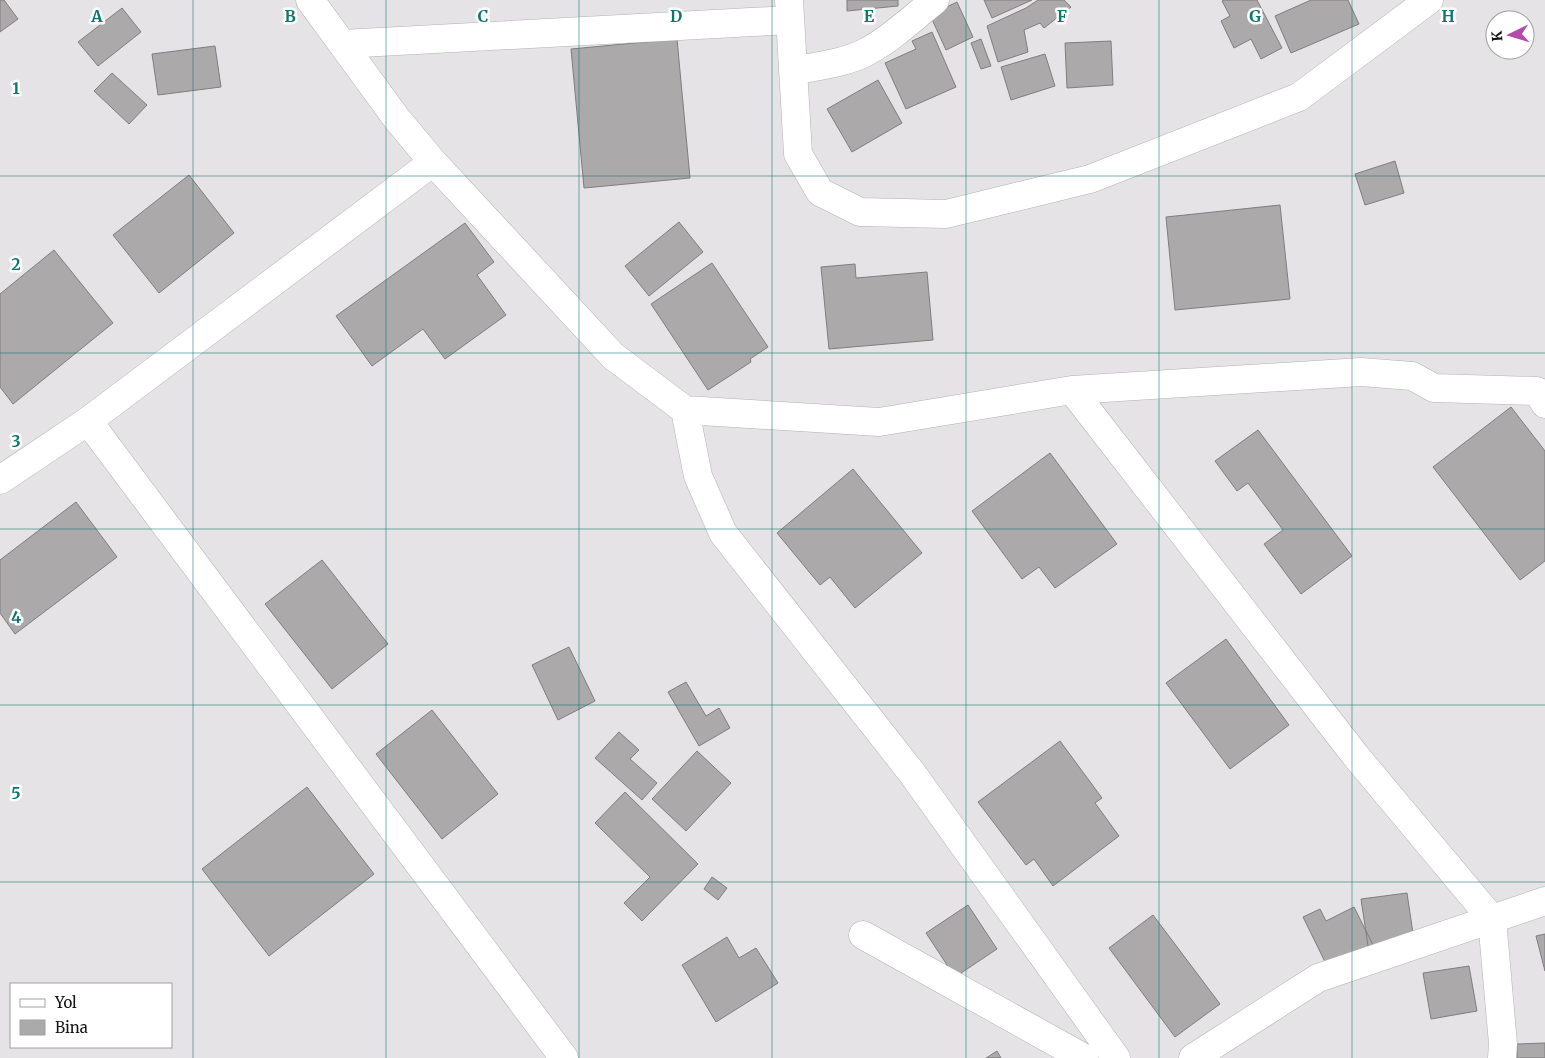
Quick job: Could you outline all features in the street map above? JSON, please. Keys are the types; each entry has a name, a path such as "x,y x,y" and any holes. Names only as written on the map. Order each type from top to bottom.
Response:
{"street":[{"path":"310,0 398,119 433,162 613,356 685,410 879,422 1072,390 1361,372 1412,376 1434,388 1536,391 1545,404"},
{"path":"793,71 850,58 867,52 936,0"},
{"path":"342,44 790,10 798,154 820,192 860,212 946,214 1090,179 1299,96 1429,0"},
{"path":"0,480 88,421 433,162"},
{"path":"1072,390 1355,755 1492,919 1503,1044 1502,1058"},
{"path":"685,410 698,476 723,533 912,773 1116,1058"},
{"path":"88,421 564,1058"},
{"path":"1192,1058 1318,978 1545,901"},
{"path":"863,935 1084,1058"}],"building":[{"path":"0,0 4,0 18,19 0,32"},
{"path":"847,0 898,0 898,6 847,11"},
{"path":"984,0 1032,0 992,18"},
{"path":"1038,0 1064,0 1071,7 1044,28 1040,23 1024,30 1028,52 998,62 987,26 1026,8"},
{"path":"1257,0 1282,48 1261,59 1251,39 1234,48 1221,21 1230,16 1222,1"},
{"path":"1311,0 1348,0 1359,24 1291,53 1275,16"},
{"path":"957,2 973,37 946,50 930,15"},
{"path":"122,8 141,32 98,66 78,42"},
{"path":"932,32 956,87 906,109 885,63 916,49 912,41"},
{"path":"677,39 690,178 584,188 571,49"},
{"path":"981,39 991,66 981,69 971,43"},
{"path":"1111,41 1113,85 1067,88 1065,43"},
{"path":"215,46 221,87 158,95 152,54"},
{"path":"1045,54 1055,86 1011,100 1001,67"},
{"path":"112,73 147,105 129,124 94,91"},
{"path":"878,80 902,123 852,152 827,109"},
{"path":"1395,161 1404,193 1365,205 1355,174"},
{"path":"189,175 234,233 159,293 113,235"},
{"path":"1280,205 1290,299 1175,310 1166,217"},
{"path":"679,222 703,252 649,296 625,266"},
{"path":"465,223 494,262 477,275 506,315 445,359 423,329 372,366 336,316"},
{"path":"54,250 113,323 13,404 0,387 0,294"},
{"path":"712,263 768,347 750,359 751,362 708,390 651,304"},
{"path":"855,264 856,278 927,272 933,340 829,349 821,267"},
{"path":"1511,407 1545,451 1545,561 1520,580 1433,467"},
{"path":"1258,430 1352,556 1301,594 1264,544 1283,530 1248,483 1237,491 1215,461"},
{"path":"1050,453 1117,544 1055,588 1039,567 1022,579 972,511"},
{"path":"853,469 922,553 855,608 830,577 820,585 777,533"},
{"path":"76,502 117,557 15,634 0,613 0,560"},
{"path":"322,560 388,644 332,689 265,604"},
{"path":"1226,639 1289,725 1230,769 1166,683"},
{"path":"569,647 595,701 558,720 532,665"},
{"path":"686,682 706,716 719,708 730,728 699,746 668,692"},
{"path":"432,710 498,794 442,839 376,754"},
{"path":"619,732 639,750 630,759 657,783 642,800 595,758"},
{"path":"1060,741 1102,798 1095,803 1119,836 1053,886 1034,859 1026,865 978,802"},
{"path":"697,751 731,783 686,831 652,799"},
{"path":"307,787 374,874 269,956 202,869"},
{"path":"625,792 698,864 642,921 624,903 650,877 595,823"},
{"path":"712,877 727,888 718,900 704,889"},
{"path":"1407,893 1414,940 1368,946 1361,899"},
{"path":"968,905 997,949 955,977 926,933"},
{"path":"1354,907 1375,949 1330,972 1303,917 1320,909 1326,921"},
{"path":"1153,915 1220,1004 1175,1037 1109,948"},
{"path":"1545,934 1545,971 1536,936"},
{"path":"727,937 739,958 756,948 778,983 716,1022 682,965"},
{"path":"1469,966 1477,1011 1431,1019 1423,973"},
{"path":"1545,1043 1545,1058 1517,1058 1517,1044"},
{"path":"997,1051 1001,1058 986,1058"}]}
